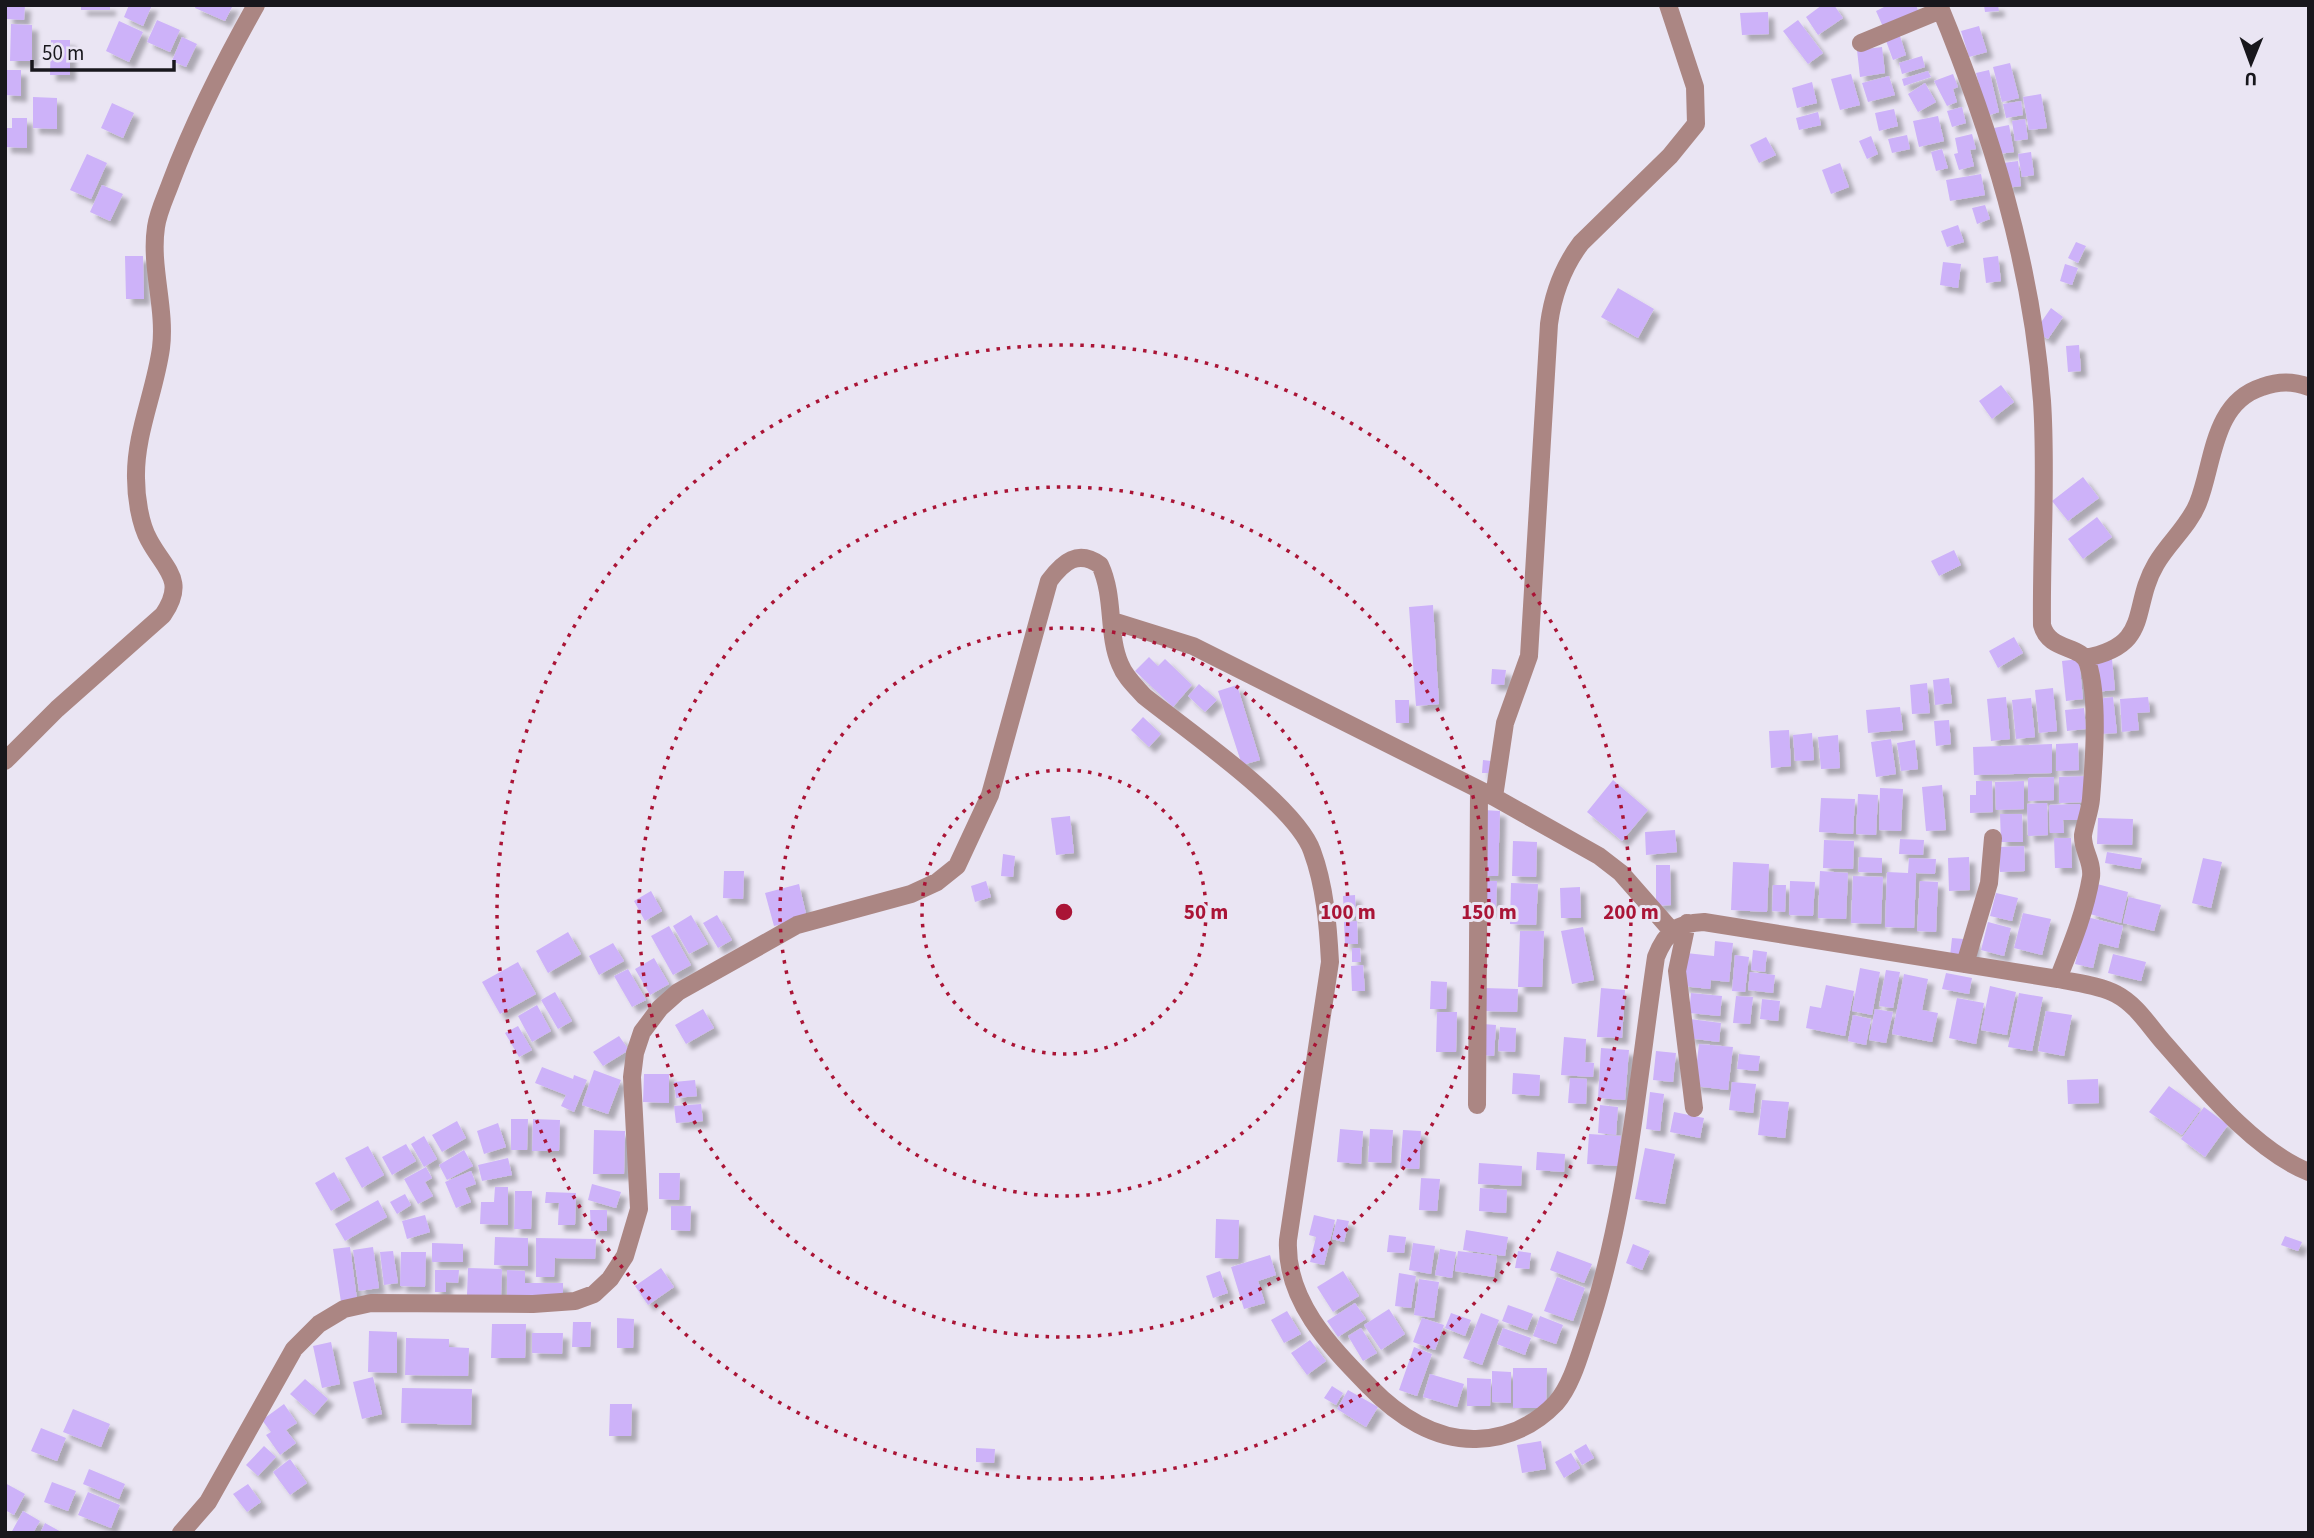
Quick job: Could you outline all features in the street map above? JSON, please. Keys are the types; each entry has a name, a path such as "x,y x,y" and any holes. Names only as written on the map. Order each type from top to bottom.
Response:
{"street":[{"path":"5,761 57,709 163,615 171,603 175,590 172,576 146,533 135,478 140,436 161,346 162,317 155,252 156,227 184,147 256,5"},
{"path":"1477,1105 1486,794 1505,723 1529,656 1549,324 1556,294 1570,258 1581,243 1670,156 1696,124 1695,87 1668,5"},
{"path":"1861,43 1940,8 1974,89 1996,160 2023,266 2036,337 2042,402 2042,625 2051,641 2085,658 2111,653 2129,636 2140,619 2146,585 2166,549 2197,507 2213,447 2231,411 2242,397 2271,384 2286,381 2309,387"},
{"path":"181,1533 208,1502 294,1349 319,1324 344,1309 371,1303 533,1304 575,1301 594,1294 610,1279 625,1256 639,1209 632,1100 635,1053 642,1032 660,1008 678,992 797,925 911,894 937,883 957,866 990,795 1049,580 1071,559 1092,559 1100,565 1107,579 1119,663 1128,678 1144,696 1290,815 1312,849 1328,920 1330,962 1288,1240 1290,1280 1332,1348 1390,1408 1432,1431 1463,1439 1503,1436 1525,1428 1557,1402 1577,1363 1597,1304 1624,1185 1656,957 1679,926 1704,922 2058,979 2113,992 2128,1001 2239,1121 2288,1163 2309,1172"},
{"path":"1113,621 1204,651 1486,794 1599,856 1679,926"},
{"path":"2058,979 2081,919 2091,874 2083,844 2091,801 2092,708 2085,658"},
{"path":"1965,964 1989,883 1993,838"},
{"path":"1679,926 1677,971 1694,1108"}],"building":[{"path":"7,5 25,5 24,20 7,19"},
{"path":"81,5 110,5 110,10 81,10"},
{"path":"129,5 152,5 143,26 124,17"},
{"path":"196,5 233,5 225,21 195,8"},
{"path":"1822,5 1834,5 1843,18 1818,35 1806,17"},
{"path":"1888,5 1916,5 1919,13 1884,29 1876,11"},
{"path":"1984,5 1998,5 1999,11 1985,12"},
{"path":"1768,12 1769,34 1742,35 1740,13"},
{"path":"157,20 180,30 170,52 147,42"},
{"path":"1798,20 1823,53 1808,64 1783,31"},
{"path":"119,21 143,32 129,62 106,51"},
{"path":"11,24 32,25 32,61 10,61"},
{"path":"1979,26 1987,52 1969,57 1961,31"},
{"path":"1899,33 1906,55 1893,60 1885,38"},
{"path":"182,37 197,44 186,67 172,61"},
{"path":"51,40 70,40 70,75 50,75"},
{"path":"1882,47 1885,73 1860,77 1857,50"},
{"path":"1922,56 1925,67 1902,74 1899,63"},
{"path":"2010,63 2019,98 2002,102 1993,67"},
{"path":"5,70 21,70 21,96 5,95"},
{"path":"1989,70 1999,112 1987,116 1976,73"},
{"path":"1928,71 1931,77 1904,86 1902,79"},
{"path":"1851,74 1860,105 1840,110 1831,79"},
{"path":"1953,74 1958,87 1953,89 1957,102 1947,106 1934,81"},
{"path":"1889,76 1895,95 1868,102 1862,83"},
{"path":"1812,82 1817,103 1797,108 1792,88"},
{"path":"1925,83 1936,102 1918,112 1908,94"},
{"path":"2041,94 2047,128 2029,130 2023,97"},
{"path":"33,97 57,98 57,129 33,128"},
{"path":"2021,101 2023,115 2006,118 2003,104"},
{"path":"112,103 134,113 123,138 101,128"},
{"path":"1962,107 1966,123 1952,127 1947,111"},
{"path":"1894,109 1898,126 1879,131 1875,113"},
{"path":"1818,112 1821,125 1799,130 1796,118"},
{"path":"1938,116 1944,141 1919,147 1913,121"},
{"path":"12,118 27,118 27,148 5,147 5,128 12,128"},
{"path":"2025,119 2028,139 2015,141 2012,121"},
{"path":"2009,125 2014,152 1998,154 1994,128"},
{"path":"1972,134 1976,149 1970,150 1974,166 1959,170 1954,154 1958,153 1955,138"},
{"path":"1907,135 1910,149 1892,153 1888,139"},
{"path":"1871,136 1878,154 1867,159 1859,141"},
{"path":"1766,137 1776,155 1759,163 1750,145"},
{"path":"1942,149 1948,168 1936,171 1931,152"},
{"path":"2031,152 2034,175 2022,177 2018,154"},
{"path":"87,154 107,163 91,199 70,190"},
{"path":"2018,161 2021,186 2006,188 2003,163"},
{"path":"1840,163 1849,187 1831,194 1822,170"},
{"path":"1981,174 1985,195 1950,201 1946,180"},
{"path":"102,185 123,194 110,221 90,212"},
{"path":"1985,205 1990,219 1977,224 1972,208"},
{"path":"1958,225 1964,242 1947,247 1941,231"},
{"path":"2076,242 2086,246 2078,263 2068,258"},
{"path":"125,256 143,256 144,299 126,299"},
{"path":"1998,256 2001,281 1986,283 1983,258"},
{"path":"1943,262 1961,264 1958,288 1940,285"},
{"path":"2065,264 2078,268 2072,285 2060,281"},
{"path":"1618,288 1654,309 1638,338 1601,317"},
{"path":"2051,308 2063,317 2048,339 2035,331"},
{"path":"2079,345 2081,371 2068,372 2066,346"},
{"path":"2001,385 2014,402 1992,419 1979,401"},
{"path":"2083,477 2099,498 2068,521 2052,501"},
{"path":"2097,517 2112,537 2083,559 2068,539"},
{"path":"1954,550 1961,565 1939,576 1931,561"},
{"path":"1433,605 1439,704 1416,706 1409,607"},
{"path":"2014,637 2023,653 1998,668 1989,651"},
{"path":"1149,657 1158,666 1165,659 1192,685 1173,707 1135,671"},
{"path":"2079,659 2083,699 2066,701 2062,661"},
{"path":"2112,659 2115,690 2095,692 2092,661"},
{"path":"1492,669 1506,670 1504,685 1491,684"},
{"path":"1949,678 1952,703 1935,705 1933,680"},
{"path":"1927,683 1930,713 1912,714 1910,685"},
{"path":"1199,684 1217,700 1205,712 1188,696"},
{"path":"1237,685 1260,760 1242,765 1218,691"},
{"path":"2053,688 2057,731 2039,733 2035,690"},
{"path":"2006,697 2010,739 1991,741 1987,699"},
{"path":"2113,697 2117,733 2100,734 2096,699"},
{"path":"2148,697 2150,712 2137,713 2139,730 2122,732 2120,699"},
{"path":"2031,698 2035,737 2016,739 2012,700"},
{"path":"1395,700 1409,700 1409,723 1396,723"},
{"path":"1900,707 1903,730 1868,733 1866,710"},
{"path":"2084,708 2086,729 2067,731 2065,710"},
{"path":"1143,717 1161,734 1149,747 1131,730"},
{"path":"1949,720 1951,744 1936,746 1934,721"},
{"path":"1789,730 1791,766 1771,768 1769,731"},
{"path":"1812,733 1814,760 1795,761 1793,735"},
{"path":"1838,735 1840,768 1821,769 1818,737"},
{"path":"1891,739 1896,774 1876,777 1871,742"},
{"path":"1915,740 1918,769 1901,771 1897,743"},
{"path":"2078,743 2079,770 2056,771 2056,744"},
{"path":"2052,744 2052,773 1974,775 1973,747"},
{"path":"1483,760 1491,761 1491,773 1482,773"},
{"path":"2086,776 2087,802 2059,803 2059,777"},
{"path":"2054,777 2054,800 2028,801 2028,778"},
{"path":"1613,780 1648,810 1622,841 1587,812"},
{"path":"1976,781 1992,781 1993,812 1970,813 1970,795 1976,795"},
{"path":"2024,781 2024,809 1996,810 1995,782"},
{"path":"1942,785 1946,830 1926,831 1922,787"},
{"path":"1880,788 1903,789 1901,831 1879,830"},
{"path":"1858,794 1878,795 1876,835 1856,834"},
{"path":"1821,798 1855,799 1853,834 1819,832"},
{"path":"2047,803 2048,835 2028,836 2027,804"},
{"path":"2080,804 2081,820 2063,820 2064,833 2050,833 2049,805"},
{"path":"1483,810 1500,811 1498,876 1481,876"},
{"path":"2000,814 2022,814 2023,842 2001,842"},
{"path":"1070,816 1074,853 1056,855 1051,818"},
{"path":"2098,818 2133,819 2132,845 2097,844"},
{"path":"1675,830 1677,852 1646,855 1645,832"},
{"path":"2054,838 2071,838 2072,868 2055,868"},
{"path":"1900,839 1924,840 1923,855 1899,854"},
{"path":"1824,840 1854,841 1853,869 1823,868"},
{"path":"1513,841 1537,842 1536,877 1512,876"},
{"path":"2024,846 2025,871 2000,872 1999,847"},
{"path":"2107,852 2142,858 2140,869 2105,863"},
{"path":"1003,854 1015,856 1013,877 1001,876"},
{"path":"1859,857 1882,858 1882,873 1858,872"},
{"path":"1969,857 1970,890 1949,891 1948,858"},
{"path":"1909,858 1936,859 1935,874 1916,873 1914,928 1885,927 1887,872 1908,873"},
{"path":"2203,858 2222,862 2211,908 2192,903"},
{"path":"1733,862 1769,864 1767,912 1731,910"},
{"path":"1656,865 1670,865 1671,905 1656,906"},
{"path":"724,871 744,871 743,899 723,898"},
{"path":"1820,871 1848,873 1846,919 1818,918"},
{"path":"1853,876 1883,877 1881,924 1851,923"},
{"path":"986,881 991,897 975,902 971,886"},
{"path":"1482,881 1497,881 1496,910 1481,909"},
{"path":"1790,881 1815,882 1813,916 1789,915"},
{"path":"1920,881 1938,882 1936,932 1917,931"},
{"path":"1511,883 1538,884 1536,925 1510,924"},
{"path":"799,884 807,918 774,926 765,893"},
{"path":"2097,884 2128,892 2121,923 2090,914"},
{"path":"1773,885 1786,885 1785,912 1772,911"},
{"path":"1580,887 1581,918 1561,918 1560,888"},
{"path":"651,891 662,911 645,921 634,901"},
{"path":"1996,893 2018,898 2012,921 1990,916"},
{"path":"1355,895 1356,916 1344,917 1343,896"},
{"path":"2129,897 2161,905 2154,931 2123,923"},
{"path":"2023,913 2051,919 2042,955 2014,948"},
{"path":"691,915 708,944 689,954 673,926"},
{"path":"717,915 732,940 718,948 703,923"},
{"path":"2087,917 2123,926 2118,948 2099,943 2093,968 2075,964"},
{"path":"1357,921 1358,944 1345,944 1344,922"},
{"path":"1988,922 2011,928 2004,956 1981,950"},
{"path":"669,926 691,965 673,975 651,936"},
{"path":"1583,927 1594,980 1572,984 1561,931"},
{"path":"1520,931 1544,931 1542,987 1518,987"},
{"path":"568,932 581,954 548,973 536,951"},
{"path":"1952,938 1975,940 1972,959 1950,956"},
{"path":"1715,941 1733,943 1729,982 1711,980 1710,989 1682,986 1686,953 1714,956"},
{"path":"613,943 624,961 599,975 589,956"},
{"path":"1352,948 1360,948 1361,962 1352,962"},
{"path":"1753,950 1767,952 1765,972 1751,970"},
{"path":"2113,954 2146,962 2141,981 2108,973"},
{"path":"1735,955 1749,957 1745,992 1732,991"},
{"path":"654,958 669,984 650,995 635,969"},
{"path":"518,962 536,994 500,1014 482,982"},
{"path":"1363,965 1365,991 1352,991 1351,966"},
{"path":"1860,968 1880,972 1872,1015 1852,1011"},
{"path":"628,969 646,1000 632,1007 614,976"},
{"path":"1886,970 1900,972 1893,1008 1879,1006"},
{"path":"1750,972 1775,975 1773,993 1748,990"},
{"path":"1946,973 1972,978 1969,994 1942,989"},
{"path":"1904,974 1928,979 1922,1010 1938,1013 1932,1042 1892,1034"},
{"path":"1431,981 1447,982 1446,1009 1430,1009"},
{"path":"1826,985 1854,991 1845,1036 1806,1028 1810,1006 1821,1008"},
{"path":"1990,986 2016,992 2007,1035 1981,1030"},
{"path":"1484,988 1518,989 1517,1012 1483,1011"},
{"path":"1601,988 1625,990 1622,1038 1597,1037"},
{"path":"555,992 572,1021 558,1029 541,1000"},
{"path":"1691,993 1722,996 1720,1016 1689,1013"},
{"path":"2019,993 2043,997 2032,1051 2008,1047"},
{"path":"1736,996 1753,997 1750,1024 1733,1023"},
{"path":"1957,998 1984,1003 1976,1044 1949,1038"},
{"path":"1762,999 1780,1001 1778,1021 1760,1019"},
{"path":"537,1005 551,1031 532,1042 518,1016"},
{"path":"703,1009 714,1028 686,1044 675,1025"},
{"path":"1875,1009 1893,1012 1886,1043 1869,1040"},
{"path":"2046,1011 2072,1015 2064,1056 2038,1051"},
{"path":"1437,1012 1457,1012 1456,1052 1436,1052"},
{"path":"1853,1015 1871,1019 1866,1045 1848,1041"},
{"path":"1690,1019 1721,1023 1719,1042 1688,1038"},
{"path":"1483,1024 1496,1025 1494,1056 1481,1055"},
{"path":"518,1026 532,1050 519,1057 505,1033"},
{"path":"1500,1027 1516,1028 1515,1052 1498,1051"},
{"path":"619,1036 629,1050 603,1066 593,1052"},
{"path":"1564,1037 1586,1039 1585,1062 1594,1063 1593,1077 1561,1075"},
{"path":"1699,1044 1733,1047 1728,1090 1694,1086"},
{"path":"1601,1048 1629,1050 1625,1100 1598,1098"},
{"path":"1656,1051 1676,1053 1673,1082 1653,1080"},
{"path":"1739,1054 1760,1056 1758,1071 1737,1069"},
{"path":"542,1067 573,1079 574,1075 587,1080 574,1112 561,1106 566,1095 535,1083"},
{"path":"594,1070 621,1080 608,1114 582,1105"},
{"path":"1513,1073 1540,1075 1539,1096 1512,1094"},
{"path":"644,1074 669,1074 669,1103 643,1102"},
{"path":"1570,1078 1587,1079 1586,1104 1568,1103"},
{"path":"2098,1079 2099,1103 2068,1104 2067,1080"},
{"path":"695,1080 697,1096 676,1098 674,1082"},
{"path":"1732,1082 1756,1084 1753,1113 1729,1110"},
{"path":"2169,1086 2201,1109 2182,1135 2149,1112"},
{"path":"1650,1092 1664,1094 1660,1131 1646,1129"},
{"path":"1762,1100 1789,1102 1785,1138 1758,1135"},
{"path":"701,1104 703,1121 676,1123 674,1106"},
{"path":"1600,1105 1618,1107 1616,1135 1598,1133"},
{"path":"2204,1107 2228,1125 2205,1157 2181,1139"},
{"path":"1674,1112 1704,1118 1700,1138 1670,1132"},
{"path":"511,1119 528,1119 527,1150 511,1150"},
{"path":"533,1119 560,1120 559,1151 532,1151"},
{"path":"457,1121 466,1138 442,1152 432,1135"},
{"path":"498,1123 506,1147 484,1154 477,1131"},
{"path":"1340,1129 1363,1131 1361,1164 1337,1162"},
{"path":"1370,1129 1393,1130 1391,1163 1368,1162"},
{"path":"594,1130 625,1131 624,1174 593,1174"},
{"path":"1403,1130 1421,1131 1419,1169 1400,1168"},
{"path":"1589,1134 1621,1136 1618,1166 1587,1164"},
{"path":"424,1136 437,1159 424,1167 411,1144"},
{"path":"406,1144 416,1161 392,1175 382,1157"},
{"path":"368,1146 384,1175 362,1188 345,1158"},
{"path":"1645,1148 1675,1154 1665,1204 1635,1199"},
{"path":"464,1150 473,1166 447,1180 439,1165"},
{"path":"1537,1152 1565,1154 1564,1172 1536,1170"},
{"path":"508,1158 512,1175 482,1181 478,1165"},
{"path":"1479,1163 1522,1166 1521,1186 1478,1184"},
{"path":"426,1167 432,1178 425,1182 433,1196 418,1204 404,1179"},
{"path":"471,1171 476,1184 465,1188 471,1202 456,1208 445,1182"},
{"path":"334,1172 350,1200 331,1211 315,1183"},
{"path":"659,1173 680,1173 679,1200 659,1199"},
{"path":"1421,1178 1440,1179 1437,1211 1419,1210"},
{"path":"592,1184 621,1192 616,1208 588,1200"},
{"path":"495,1187 508,1187 508,1225 480,1224 481,1202 494,1202"},
{"path":"1480,1188 1507,1190 1506,1213 1479,1211"},
{"path":"515,1191 532,1191 531,1229 514,1229"},
{"path":"546,1192 576,1193 575,1225 558,1225 559,1203 545,1203"},
{"path":"405,1194 411,1205 397,1214 390,1202"},
{"path":"378,1200 387,1217 345,1241 335,1224"},
{"path":"671,1206 691,1206 690,1231 671,1230"},
{"path":"590,1210 607,1210 607,1231 591,1231"},
{"path":"425,1215 430,1232 407,1239 402,1221"},
{"path":"1314,1215 1335,1220 1324,1265 1310,1262 1316,1237 1309,1235"},
{"path":"1216,1219 1239,1220 1238,1259 1215,1258"},
{"path":"1337,1219 1349,1221 1344,1242 1332,1239"},
{"path":"1466,1230 1508,1237 1505,1256 1463,1250"},
{"path":"1389,1235 1406,1237 1404,1253 1387,1252"},
{"path":"2285,1236 2302,1242 2298,1251 2281,1245"},
{"path":"495,1237 528,1238 528,1266 494,1265"},
{"path":"536,1238 596,1239 595,1259 555,1258 554,1277 536,1277"},
{"path":"432,1243 463,1244 463,1262 432,1262"},
{"path":"1413,1243 1435,1246 1431,1274 1409,1270"},
{"path":"1633,1244 1650,1251 1642,1270 1626,1263"},
{"path":"350,1247 357,1299 341,1302 333,1249"},
{"path":"373,1247 379,1288 359,1291 353,1250"},
{"path":"1440,1249 1456,1252 1452,1278 1435,1275"},
{"path":"393,1251 398,1283 384,1285 380,1252"},
{"path":"1458,1251 1497,1256 1494,1277 1455,1271"},
{"path":"1518,1251 1531,1253 1529,1269 1515,1268"},
{"path":"1557,1251 1592,1264 1584,1283 1550,1270"},
{"path":"401,1252 426,1252 425,1287 400,1286"},
{"path":"1270,1255 1276,1275 1258,1281 1265,1303 1244,1309 1231,1267"},
{"path":"468,1268 502,1269 501,1296 467,1295"},
{"path":"661,1268 674,1287 648,1305 635,1286"},
{"path":"435,1270 459,1270 458,1283 446,1282 446,1292 435,1292"},
{"path":"507,1270 525,1271 525,1283 563,1283 563,1299 507,1298"},
{"path":"1220,1271 1228,1293 1213,1298 1206,1276"},
{"path":"1343,1271 1359,1296 1333,1312 1317,1287"},
{"path":"1399,1273 1416,1276 1411,1308 1395,1306"},
{"path":"1557,1277 1585,1288 1573,1321 1544,1311"},
{"path":"1419,1279 1439,1282 1434,1318 1414,1315"},
{"path":"1355,1303 1366,1319 1338,1337 1327,1321"},
{"path":"1508,1305 1533,1314 1527,1330 1502,1321"},
{"path":"1389,1309 1405,1334 1381,1350 1364,1325"},
{"path":"1287,1311 1301,1334 1284,1343 1271,1320"},
{"path":"1451,1313 1471,1320 1465,1336 1445,1328"},
{"path":"1481,1313 1499,1320 1482,1365 1463,1358"},
{"path":"1540,1316 1563,1325 1556,1344 1533,1336"},
{"path":"617,1318 634,1319 633,1348 617,1348"},
{"path":"1422,1318 1444,1325 1435,1350 1413,1342"},
{"path":"573,1322 591,1322 590,1347 572,1347"},
{"path":"492,1324 526,1324 525,1358 491,1358"},
{"path":"1361,1328 1377,1353 1363,1361 1348,1336"},
{"path":"1503,1328 1531,1338 1525,1355 1497,1344"},
{"path":"369,1331 397,1332 397,1373 368,1372"},
{"path":"532,1333 563,1333 562,1354 532,1353"},
{"path":"406,1338 449,1339 449,1347 469,1348 468,1376 405,1375"},
{"path":"1310,1340 1326,1361 1307,1375 1291,1353"},
{"path":"331,1342 340,1384 322,1388 313,1346"},
{"path":"1414,1347 1432,1354 1417,1396 1399,1390"},
{"path":"1513,1368 1547,1368 1546,1408 1513,1408"},
{"path":"1492,1371 1511,1372 1511,1403 1492,1402"},
{"path":"1430,1374 1464,1384 1457,1407 1423,1397"},
{"path":"373,1377 382,1414 362,1419 353,1382"},
{"path":"1467,1378 1491,1379 1490,1406 1467,1406"},
{"path":"305,1379 328,1399 314,1415 290,1394"},
{"path":"1332,1386 1343,1393 1336,1405 1324,1398"},
{"path":"402,1388 472,1389 471,1425 401,1423"},
{"path":"1348,1390 1378,1407 1366,1427 1337,1409"},
{"path":"284,1404 297,1423 286,1430 296,1443 280,1455 266,1435 271,1432 262,1420"},
{"path":"610,1404 632,1404 631,1436 609,1436"},
{"path":"73,1409 110,1424 101,1447 63,1432"},
{"path":"41,1428 66,1438 57,1461 31,1451"},
{"path":"1541,1441 1546,1469 1522,1473 1517,1445"},
{"path":"1586,1444 1594,1458 1582,1465 1574,1451"},
{"path":"264,1446 276,1457 258,1476 246,1465"},
{"path":"976,1448 995,1449 994,1463 976,1462"},
{"path":"1571,1453 1580,1468 1564,1478 1555,1462"},
{"path":"290,1459 307,1483 290,1495 273,1472"},
{"path":"89,1469 125,1484 119,1499 83,1484"},
{"path":"52,1482 76,1491 68,1511 44,1502"},
{"path":"5,1483 25,1494 14,1515 5,1510"},
{"path":"248,1484 261,1502 247,1512 233,1494"},
{"path":"88,1492 120,1505 111,1528 78,1515"},
{"path":"23,1511 40,1521 33,1533 11,1533"},
{"path":"45,1523 63,1533 40,1533"}]}
